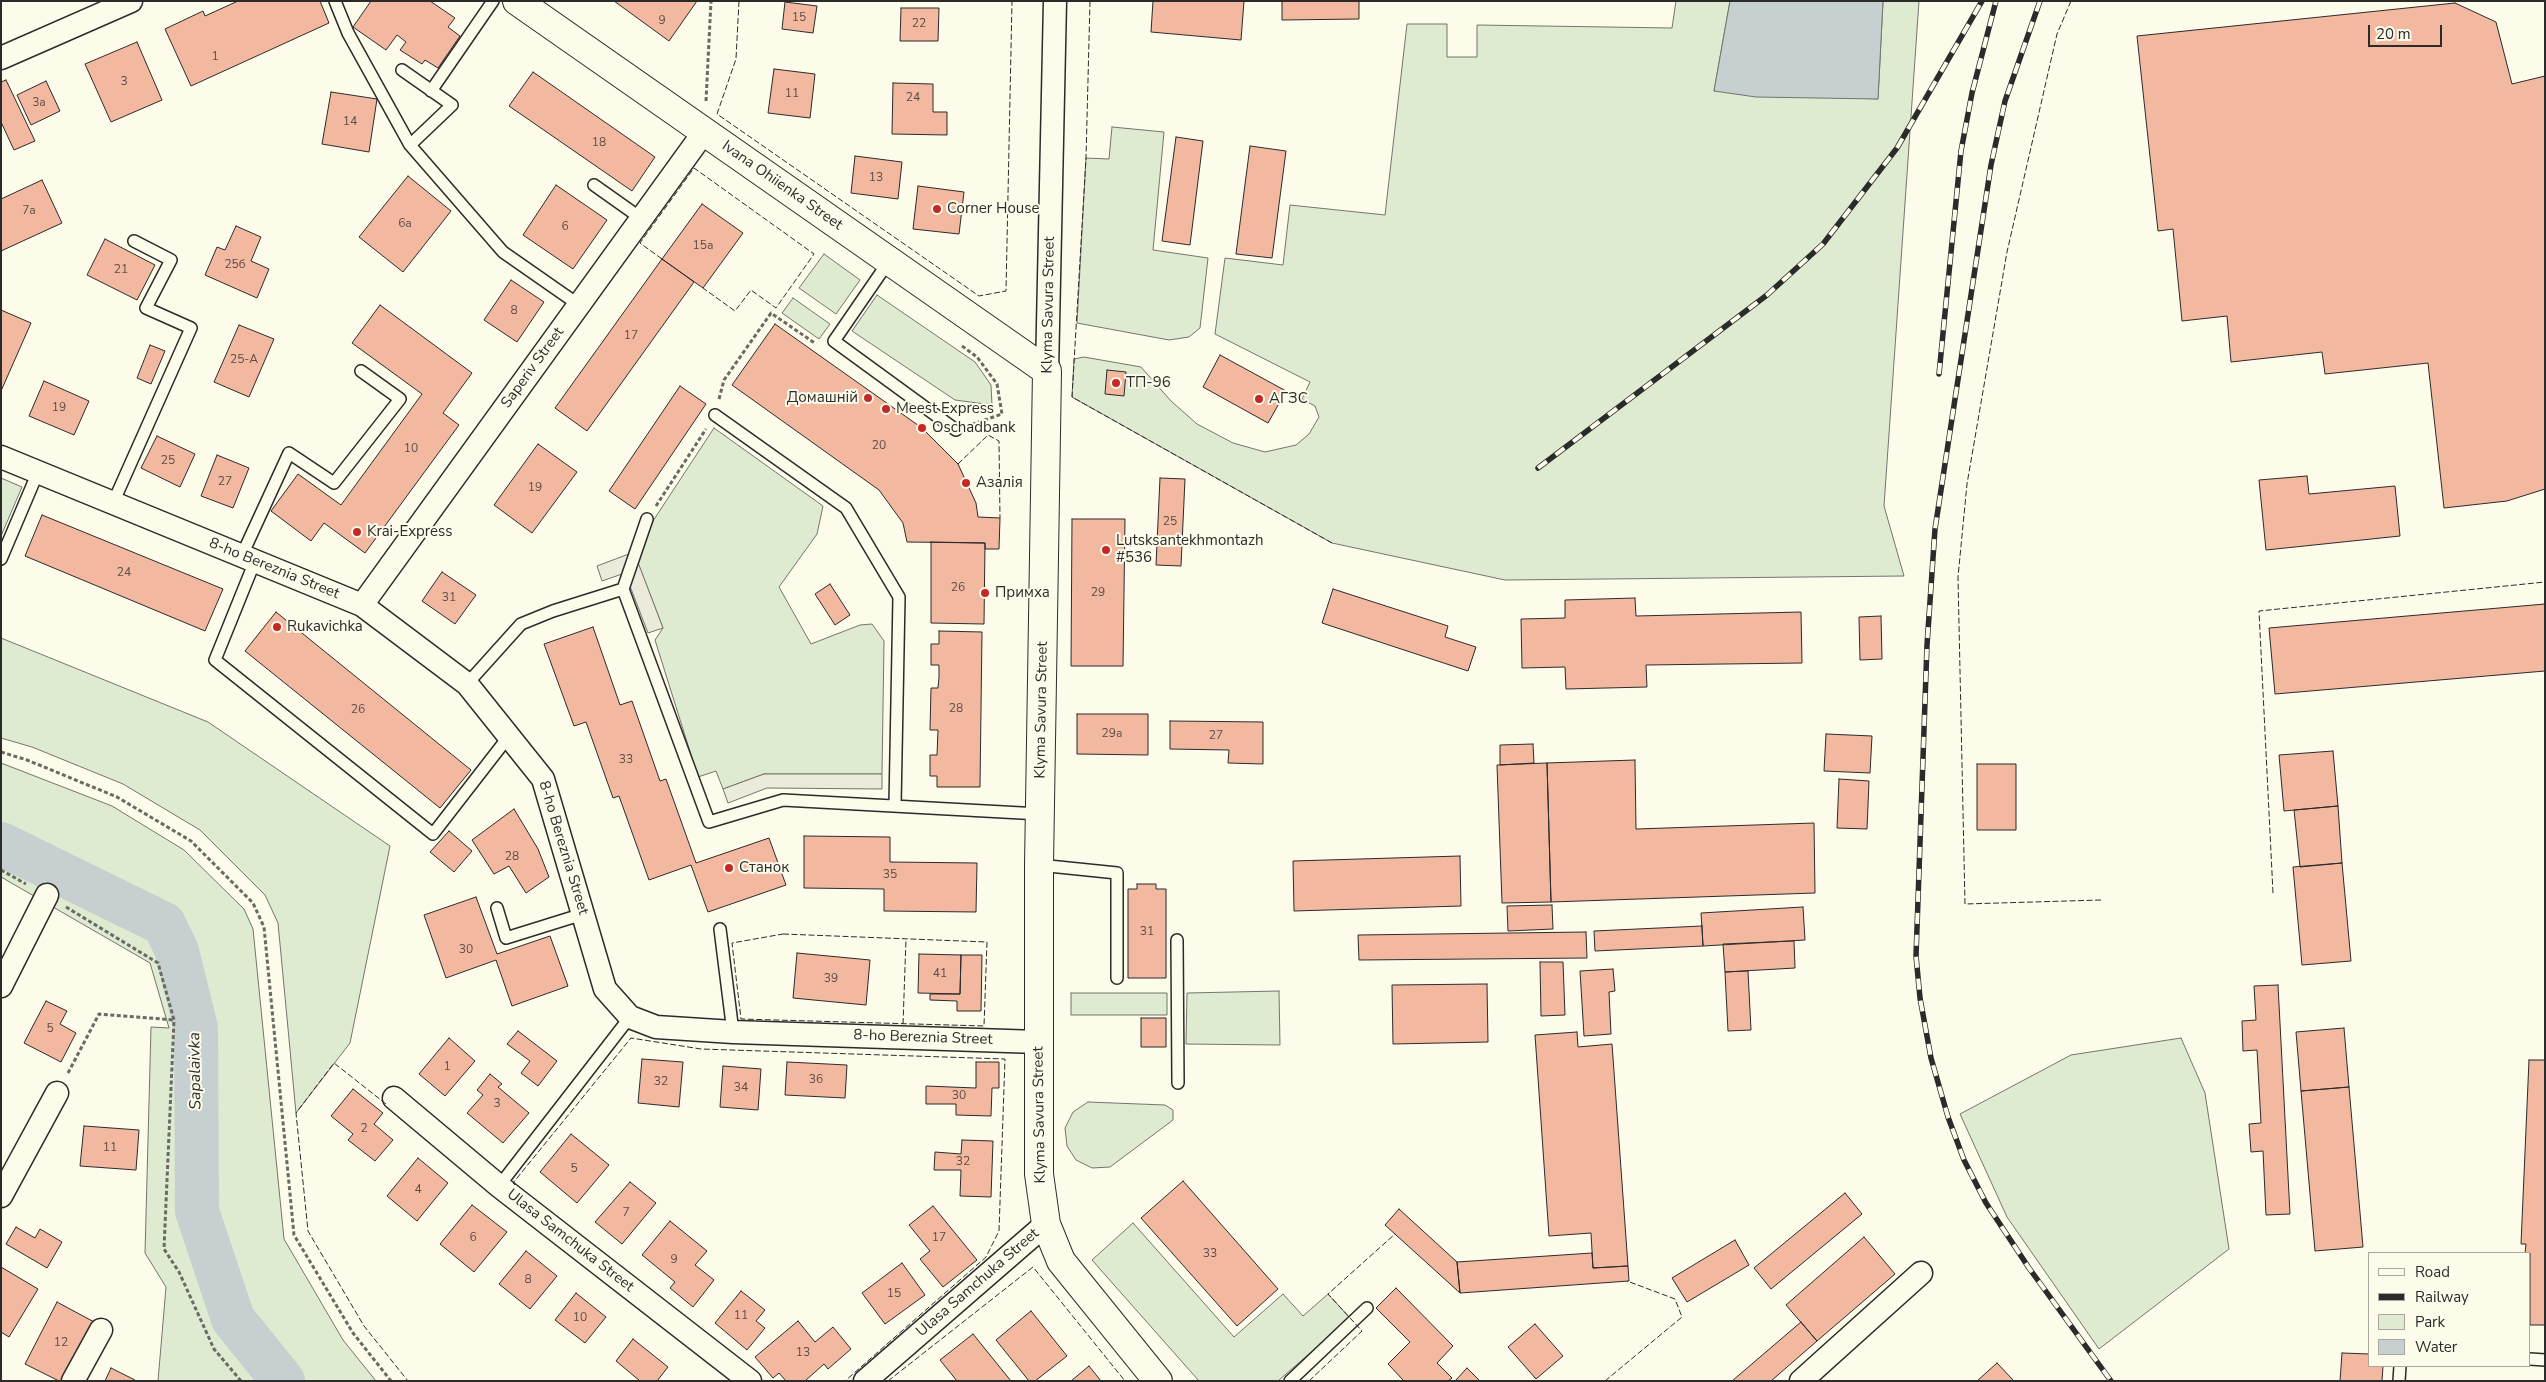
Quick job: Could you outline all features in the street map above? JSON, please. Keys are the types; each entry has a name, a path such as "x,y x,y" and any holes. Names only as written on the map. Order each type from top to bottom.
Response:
{"street":[{"path":"1,58 131,1"},
{"name":"Ivana Ohiienka Street","path":"517,1 1047,370"},
{"name":"Klyma Savura Street","path":"1055,1 1039,865 1039,1174 1046,1224 1061,1261 1158,1381"},
{"name":"Saperiv Street","path":"362,605 704,132"},
{"name":"8-ho Bereznia Street","path":"1,457 362,605 467,684 543,779 605,990 630,1017 656,1026 733,1032 1038,1042"},
{"path":"1,986 47,895"},
{"path":"1,1196 57,1093"},
{"name":"Ulasa Samchuka Street","path":"394,1098 499,1186 750,1381"},
{"name":"Ulasa Samchuka Street","path":"865,1381 1046,1224"},
{"path":"1801,1381 1921,1273"},
{"path":"73,1381 101,1330"}],"lane":[{"path":"334,1 348,33 410,145 503,252 579,305"},
{"path":"432,91 493,1"},
{"path":"402,70 452,105 410,145"},
{"path":"594,185 642,219"},
{"path":"113,503 191,328 146,308 170,260 134,241"},
{"path":"889,261 834,341 956,430"},
{"path":"361,372 400,399 334,484 288,453 249,558 216,660 433,834 509,736"},
{"path":"715,416 846,508 899,597 896,805"},
{"path":"1,559 38,472"},
{"path":"647,520 623,589 709,822 783,800 1040,814"},
{"path":"467,684 521,624 553,611 623,589"},
{"path":"1039,865 1117,873 1117,978"},
{"path":"497,908 506,938 583,914"},
{"path":"720,929 733,1032"},
{"path":"1177,940 1178,1083"},
{"path":"499,1186 630,1017"},
{"path":"1290,1381 1367,1308"},
{"path":"2531,1359 2545,1360"},
{"path":"2399,1381 2400,1367"}],"path":[{"path":"704,132 711,1"},
{"path":"647,520 715,416 724,380 771,313 817,344 834,341"},
{"path":"1,752 27,760 117,796 191,840 254,903 264,927 294,1235 353,1333 391,1381"},
{"path":"47,895 158,963 174,1020 164,1249 179,1272 214,1349 241,1381"},
{"path":"57,1093 99,1014 174,1020"}],"green space":[{"path":"1676,1 1730,1 1714,91 1878,99 1883,1 1919,1 1884,506 1904,576 1505,580 1332,543 1072,397 1074,359 1084,357 1141,367 1171,401 1197,424 1233,443 1265,452 1296,445 1309,434 1319,417 1315,406 1302,399 1310,382 1215,334 1225,258 1283,265 1290,205 1385,215 1407,24 1447,24 1447,57 1477,57 1477,25 1672,28"},
{"path":"1112,127 1164,132 1153,250 1208,258 1200,328 1189,337 1169,340 1077,323 1086,158 1109,159"},
{"path":"824,254 860,280 836,314 799,288"},
{"path":"877,295 975,362 991,385 992,405 955,400 852,331"},
{"path":"793,298 830,324 819,339 782,313"},
{"path":"714,428 823,506 817,534 779,587 811,644 860,625 872,624 884,641 882,774 764,774 723,789 716,771 698,777 655,640 663,628 638,563 653,521"},
{"path":"1,478 22,487 1,536"},
{"path":"1,638 208,722 390,846 350,1043 296,1113 278,923 265,895 200,830 123,784 32,747 1,738"},
{"path":"1,763 112,806 184,850 244,909 253,929 284,1239 343,1340 376,1381 158,1381 166,1287 145,1253 151,1027 169,1028 150,963 1,877"},
{"path":"1279,991 1280,1045 1186,1044 1187,993"},
{"path":"1071,993 1167,993 1167,1015 1071,1015"},
{"path":"2181,1038 2205,1093 2229,1249 2099,1349 2007,1217 1960,1114 2071,1055"},
{"path":"1088,1102 1165,1105 1173,1110 1173,1120 1110,1167 1092,1168 1076,1160 1067,1146 1065,1128 1073,1112"},
{"path":"1133,1223 1234,1337 1283,1294 1303,1316 1328,1294 1350,1318 1278,1381 1199,1381 1092,1260"}],"shaded area":[{"path":"634,552 663,628 648,633 625,573 602,581 597,566"},
{"path":"764,774 882,774 882,789 767,788 728,803 723,789"}],"water":[{"path":"1730,1 1883,1 1878,99 1756,97 1714,91"}],"building":[{"path":"238,1 320,1 329,23 191,86 165,29 203,11 205,16"},
{"path":"371,1 430,1 455,18 448,27 460,36 438,68 425,60 422,64 400,50 406,42 397,35 386,50 353,27"},
{"path":"614,1 697,1 669,41"},
{"path":"1153,1 1244,1 1241,40 1151,32"},
{"path":"1282,1 1359,1 1359,19 1282,20"},
{"path":"785,2 817,6 813,33 782,29"},
{"path":"2455,3 2496,22 2512,84 2545,76 2545,489 2507,501 2444,508 2428,363 2325,374 2322,352 2231,362 2227,316 2182,321 2173,229 2158,231 2137,36"},
{"path":"901,8 939,8 938,41 900,41"},
{"path":"137,42 162,100 111,122 85,64"},
{"path":"774,69 815,74 810,118 768,113"},
{"path":"533,72 655,157 632,191 509,106"},
{"path":"6,80 35,141 14,150 1,122 1,82"},
{"path":"46,81 60,111 31,125 17,95"},
{"path":"893,83 933,84 933,112 947,112 947,135 892,134"},
{"path":"331,92 377,99 369,152 322,144"},
{"path":"1176,137 1203,141 1190,245 1162,241"},
{"path":"1250,146 1286,151 1272,258 1236,254"},
{"path":"855,156 902,162 898,199 851,193"},
{"path":"408,176 451,211 403,272 359,237"},
{"path":"42,180 62,223 1,251 1,199"},
{"path":"556,185 607,220 573,269 523,235"},
{"path":"918,186 964,192 959,234 913,229"},
{"path":"702,204 743,233 703,288 662,259"},
{"path":"236,226 261,237 251,261 269,269 257,298 205,275 217,247 225,250"},
{"path":"105,239 155,265 137,300 87,275"},
{"path":"662,259 694,282 587,431 555,408"},
{"path":"511,280 544,302 517,342 484,320"},
{"path":"380,305 472,373 443,413 459,425 365,553 324,523 311,541 271,511 298,474 341,505 422,394 352,343"},
{"path":"1,310 31,323 1,391"},
{"path":"775,324 922,428 958,464 976,503 978,517 1000,518 999,549 985,549 985,543 907,542 903,523 879,490 732,385"},
{"path":"239,325 274,339 249,397 214,382"},
{"path":"150,345 165,351 151,384 137,378"},
{"path":"1220,355 1286,391 1268,423 1203,387"},
{"name":"ТП-96","path":"1107,370 1126,372 1124,396 1105,394"},
{"path":"44,381 89,401 74,435 29,416"},
{"path":"680,386 706,404 635,509 609,491"},
{"path":"157,436 195,454 180,487 141,468"},
{"path":"538,444 577,472 532,533 494,505"},
{"path":"217,455 249,468 233,508 201,496"},
{"path":"2307,476 2309,494 2395,486 2400,536 2266,550 2259,480"},
{"path":"1160,478 1185,479 1181,566 1156,565"},
{"path":"42,515 223,589 205,631 25,556"},
{"path":"1072,519 1125,519 1123,666 1071,666"},
{"path":"931,542 985,543 984,624 931,623"},
{"path":"442,572 476,595 455,624 422,601"},
{"path":"830,584 850,615 835,625 815,594"},
{"path":"1333,589 1448,626 1445,637 1476,647 1468,671 1322,623"},
{"path":"1635,598 1636,616 1801,612 1802,663 1646,665 1647,687 1566,689 1565,667 1522,668 1521,619 1565,618 1565,600"},
{"path":"2545,604 2545,671 2275,694 2269,628"},
{"path":"276,612 471,770 440,808 245,651"},
{"path":"1881,616 1882,659 1860,660 1859,617"},
{"path":"593,627 620,705 632,701 660,781 666,779 696,863 769,838 786,885 708,912 691,865 649,880 619,796 613,798 586,722 574,726 544,644"},
{"path":"939,631 982,632 980,787 937,787 937,776 930,776 930,755 937,755 938,730 930,730 931,688 938,688 939,677 939,665 931,665 931,644 939,644"},
{"path":"1077,714 1148,714 1148,755 1077,754"},
{"path":"1170,721 1263,722 1263,764 1228,763 1229,750 1170,749"},
{"path":"1826,734 1872,736 1870,773 1824,771"},
{"path":"1533,744 1534,763 1500,765 1500,745"},
{"path":"2333,751 2338,806 2284,811 2279,755"},
{"path":"1635,760 1636,829 1814,823 1815,893 1551,902 1547,763"},
{"path":"1547,763 1551,902 1502,903 1497,765"},
{"path":"1977,764 2016,764 2016,830 1977,830"},
{"path":"1839,779 1869,781 1867,829 1837,828"},
{"path":"2338,806 2342,863 2300,867 2294,810"},
{"path":"514,809 538,849 549,877 526,893 509,866 494,874 472,840"},
{"path":"449,831 472,851 454,872 430,852"},
{"path":"804,836 890,837 890,862 977,863 976,912 884,911 884,889 804,888"},
{"path":"1460,856 1461,906 1294,911 1293,861"},
{"path":"2342,863 2351,961 2302,965 2293,867"},
{"path":"1137,884 1156,884 1156,889 1166,889 1166,978 1128,978 1128,889 1137,889"},
{"path":"476,897 497,954 550,936 568,986 512,1006 496,960 446,978 424,915"},
{"path":"1552,905 1553,929 1508,931 1507,906"},
{"path":"1803,907 1805,940 1703,946 1701,913"},
{"path":"1702,926 1703,946 1595,951 1594,931"},
{"path":"1586,932 1587,958 1359,960 1358,935"},
{"path":"1794,941 1795,968 1725,972 1723,944"},
{"path":"797,953 870,960 866,1005 793,998"},
{"path":"919,954 961,955 960,994 918,993"},
{"path":"961,955 982,955 981,1011 957,1011 957,1001 930,1000 930,994 960,994"},
{"path":"1540,962 1563,962 1565,1015 1541,1016"},
{"path":"1613,969 1615,991 1609,992 1611,1034 1584,1036 1580,971"},
{"path":"1748,971 1751,1030 1728,1031 1725,972"},
{"path":"1487,984 1488,1042 1393,1044 1392,985"},
{"path":"2278,985 2290,1214 2266,1215 2263,1151 2251,1152 2249,1124 2261,1123 2257,1050 2243,1051 2242,1021 2256,1020 2254,986"},
{"path":"46,1001 67,1011 60,1024 76,1033 61,1062 24,1043"},
{"path":"1141,1018 1166,1018 1166,1047 1141,1047"},
{"path":"2344,1028 2349,1087 2301,1091 2296,1032"},
{"path":"518,1031 557,1061 538,1086 521,1073 530,1061 507,1044"},
{"path":"1577,1032 1578,1047 1612,1044 1628,1266 1593,1268 1591,1233 1549,1236 1535,1035"},
{"path":"449,1038 475,1061 445,1096 419,1074"},
{"path":"642,1059 683,1062 679,1107 638,1103"},
{"path":"2529,1060 2545,1060 2545,1325 2531,1325 2531,1252 2525,1252 2526,1244 2521,1244"},
{"path":"787,1062 847,1065 845,1098 785,1095"},
{"path":"976,1062 999,1062 999,1088 992,1088 991,1116 956,1115 956,1104 926,1104 926,1086 976,1088"},
{"path":"723,1066 761,1069 758,1110 720,1107"},
{"path":"490,1074 502,1084 498,1087 529,1113 503,1143 467,1113 483,1095 477,1090"},
{"path":"2349,1087 2363,1247 2315,1251 2301,1091"},
{"path":"353,1089 383,1113 374,1124 393,1140 375,1161 348,1140 353,1134 331,1116"},
{"path":"84,1126 139,1130 136,1170 80,1166"},
{"path":"571,1134 609,1165 577,1203 540,1172"},
{"path":"962,1140 993,1141 991,1197 960,1196 961,1170 934,1170 935,1152 961,1154"},
{"path":"418,1158 448,1183 417,1221 387,1196"},
{"path":"1183,1181 1278,1289 1237,1326 1141,1218"},
{"path":"630,1182 656,1203 622,1244 595,1222"},
{"path":"1845,1193 1862,1214 1771,1289 1754,1268"},
{"path":"472,1205 507,1232 474,1272 440,1244"},
{"path":"933,1206 977,1260 943,1287 920,1259 930,1251 909,1225"},
{"path":"1399,1209 1457,1262 1460,1293 1385,1225"},
{"path":"670,1221 707,1251 695,1265 714,1280 693,1307 670,1288 675,1282 642,1255"},
{"path":"16,1227 35,1238 40,1229 62,1242 47,1268 6,1244"},
{"path":"1864,1237 1895,1274 1817,1341 1786,1305"},
{"path":"1735,1240 1749,1265 1687,1302 1672,1278"},
{"path":"526,1251 557,1276 530,1309 499,1284"},
{"path":"1592,1253 1593,1268 1628,1266 1629,1281 1460,1293 1457,1262"},
{"path":"902,1263 925,1295 885,1324 862,1293"},
{"path":"1,1267 38,1289 9,1337 1,1332"},
{"path":"1396,1288 1453,1346 1437,1363 1452,1378 1448,1381 1404,1381 1388,1364 1410,1342 1376,1308"},
{"path":"741,1291 765,1310 756,1321 765,1328 747,1350 715,1323"},
{"path":"576,1293 606,1317 585,1343 555,1320"},
{"path":"57,1302 96,1323 67,1381 59,1381 25,1364"},
{"path":"1031,1311 1067,1356 1035,1381 1029,1381 996,1340"},
{"path":"798,1321 815,1342 833,1327 851,1349 828,1369 824,1364 805,1381 786,1381 779,1373 773,1378 755,1357"},
{"path":"1801,1322 1817,1341 1771,1381 1732,1381"},
{"path":"1535,1324 1563,1356 1536,1379 1508,1347"},
{"path":"973,1334 1011,1381 957,1381 940,1360"},
{"path":"633,1339 668,1367 657,1381 640,1381 616,1361"},
{"path":"2342,1353 2368,1354 2368,1367 2383,1367 2382,1381 2340,1381"},
{"path":"1997,1363 2014,1381 1977,1381"},
{"path":"1089,1366 1101,1381 1071,1381"},
{"path":"111,1368 135,1380 135,1381 105,1381"},
{"path":"1467,1368 1480,1381 1455,1381"}],"waterway":[{"name":"Sapalaivka","path":"1,844 164,924 177,951 196,1028 197,1211 233,1319 283,1381"}],"railway":[{"path":"1538,468 1767,295 1823,244 1897,148 1982,1"},
{"path":"1939,374 1961,151 1972,93 1996,1"},
{"path":"2040,1 2005,101 1991,165 1935,529 1927,645 1916,956 1920,998 1931,1058 1948,1117 1964,1160 1986,1203 2029,1268 2111,1381"}],"fence":[{"path":"739,1 736,59 717,114 979,296 1006,291 1012,1"},
{"path":"1090,1 1086,158 1072,397 1332,543"},
{"path":"2071,1 2057,34 2007,252 1967,484 1958,577 1965,904 2101,900"},
{"path":"662,259 640,243 694,168 814,254 776,308 751,290 735,311 703,288"},
{"path":"958,464 988,435 999,441 1000,518"},
{"path":"2273,893 2259,611 2545,582"},
{"path":"783,934 987,942 984,1026 741,1019 732,943 783,934"},
{"path":"903,1024 906,939"},
{"path":"515,1185 513,1183 631,1038 701,1049 1005,1059 999,1231 986,1257 845,1381"},
{"path":"386,1104 334,1063 296,1113 308,1231 364,1326 408,1381"},
{"path":"1309,1381 1362,1331 1328,1294 1395,1234"},
{"path":"888,1381 1033,1267 1125,1381"},
{"path":"1605,1381 1682,1317 1675,1299 1627,1281"}],"place":[{"name":"Corner House","path":"937,209"},
{"name":"ТП-96","path":"1116,383"},
{"name":"Домашній","path":"868,398"},
{"name":"АГЗС","path":"1259,399"},
{"name":"Meest Express","path":"886,409"},
{"name":"Oschadbank","path":"922,428"},
{"name":"Азалія","path":"966,483"},
{"name":"Krai-Express","path":"357,532"},
{"name":"Lutsksantekhmontazh #536","path":"1106,550"},
{"name":"Примха","path":"985,593"},
{"name":"Rukavichka","path":"277,627"},
{"name":"Станок","path":"729,868"}]}
